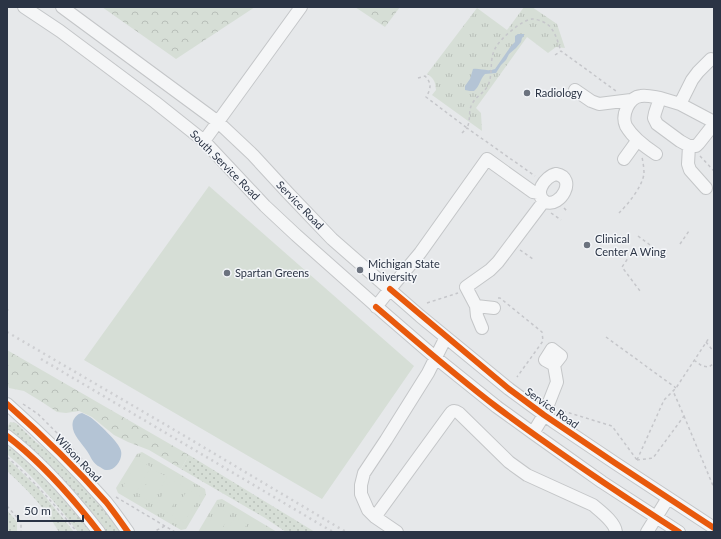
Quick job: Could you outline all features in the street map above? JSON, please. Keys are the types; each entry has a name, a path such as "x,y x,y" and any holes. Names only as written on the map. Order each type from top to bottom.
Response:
{"street":[{"name":"South Service Road","path":"24,7 60,31 155,102 204,141 265,206 376,307"},
{"path":"204,141 301,7"},
{"path":"60,31 68,10"},
{"name":"Service Road","path":"68,10 218,122 253,155 332,239 509,389 544,415 714,528"},
{"path":"680,104 692,80 711,59"},
{"path":"155,102 167,85"},
{"path":"575,90 591,101 599,104 631,100 642,96 660,98 680,104 714,123 696,146 689,146 680,141 657,124 654,118 660,98"},
{"path":"631,100 624,117 626,125 637,141 656,154"},
{"path":"624,160 637,141"},
{"path":"689,146 688,164 690,170 706,188"},
{"path":"543,192 533,192 487,159 420,253 376,307 436,358 532,433 602,482 679,532"},
{"path":"482,328 477,316 476,306 466,287 490,270 498,262 543,192"},
{"path":"476,306 494,308"},
{"path":"397,532 375,517 368,510 361,494 361,484 364,473 428,373 446,337"},
{"path":"532,433 544,415 557,382 554,365"},
{"name":"Wilson Road","path":"7,404 59,452 107,503 128,532"},
{"path":"375,517 444,421 452,412 457,411 509,462 527,475 592,505 614,526 616,532"},
{"path":"7,416 9,415 16,418 43,442 59,452"},
{"path":"7,436 52,477 99,532"},
{"path":"647,532 668,498"}],"path":[{"path":"462,133 470,123 471,106 483,93 489,83 492,56 496,47 508,33 522,23 532,19 543,21 551,27 561,51"},
{"path":"418,78 425,76 429,80 429,92 426,97 467,128 543,192"},
{"path":"619,213 626,206 640,185 644,173 642,153 637,141"},
{"path":"680,244 690,231"},
{"path":"638,236 650,245"},
{"path":"517,248 533,259"},
{"path":"639,256 633,251 622,267 640,291"},
{"path":"606,337 676,388"},
{"path":"637,460 664,400 676,388 709,338"},
{"path":"517,377 543,341"},
{"path":"706,342 714,352"},
{"path":"694,360 702,366 709,367 714,363"},
{"path":"673,391 714,488"},
{"path":"20,401 38,414 88,466"},
{"path":"563,411 612,426 637,460"},
{"path":"637,460 653,458 684,416"},
{"path":"7,457 30,478 77,532"},
{"path":"113,495 175,532"},
{"path":"131,506 134,502"},
{"path":"7,506 21,522 21,532"},
{"path":"139,532 153,532 164,525 165,521"}],"green space":[{"path":"102,7 255,7 176,59"},
{"path":"355,7 400,7 385,27"},
{"path":"524,7 532,7 557,24 565,48 556,47 548,53 527,37 476,108 481,113 482,131 432,95 436,90 435,83 432,77 427,74 477,8 507,30"},
{"name":"Spartan Greens","path":"209,186 414,366 322,499 84,360"},
{"path":"7,350 189,455 181,469 149,450 114,435 92,417 79,411 66,413 57,412 24,391 9,388 7,382"},
{"path":"10,422 16,423 36,442 52,454 105,509 122,532 105,532 91,513 29,447 8,429"},
{"path":"7,444 25,459 57,491 91,532 78,532 45,491 7,454"},
{"path":"142,452 205,489 206,495 186,529 181,530 118,493 116,488 137,454"},
{"path":"189,455 315,532 286,532 265,518 181,469"},
{"path":"7,458 39,489 74,532 59,532 35,499 7,471"},
{"path":"139,460 151,467 135,494 123,486"},
{"path":"155,470 167,477 152,503 139,496"},
{"path":"171,479 184,487 168,513 156,506"},
{"path":"188,489 200,496 184,523 172,516"},
{"path":"222,499 277,532 198,532 217,500"},
{"path":"218,507 231,514 220,532 204,532"},
{"path":"7,510 17,522 17,532 7,532"},
{"path":"235,517 247,524 242,532 226,532"}],"water":[{"path":"518,34 524,34 521,42 509,54 496,73 485,74 474,91 465,90 465,86 470,79 473,69 495,69 515,42 515,36"},
{"path":"82,413 98,423 120,447 120,461 112,469 105,470 98,466 79,441 72,425 76,416"}],"railway":[{"path":"7,332 346,532"},
{"path":"41,359 333,532"}],"cycle path":[{"path":"390,289 509,389 544,415 714,528"},
{"path":"376,307 451,371 498,408 587,472 679,532"},
{"path":"7,404 46,439 82,476 106,502 128,532"},
{"path":"7,436 32,457 56,481 99,532"}],"place":[{"name":"Radiology","path":"527,93"},
{"name":"Clinical Center A Wing","path":"587,245"},
{"name":"Michigan State University","path":"360,270"},
{"name":"Spartan Greens","path":"227,273"}]}
